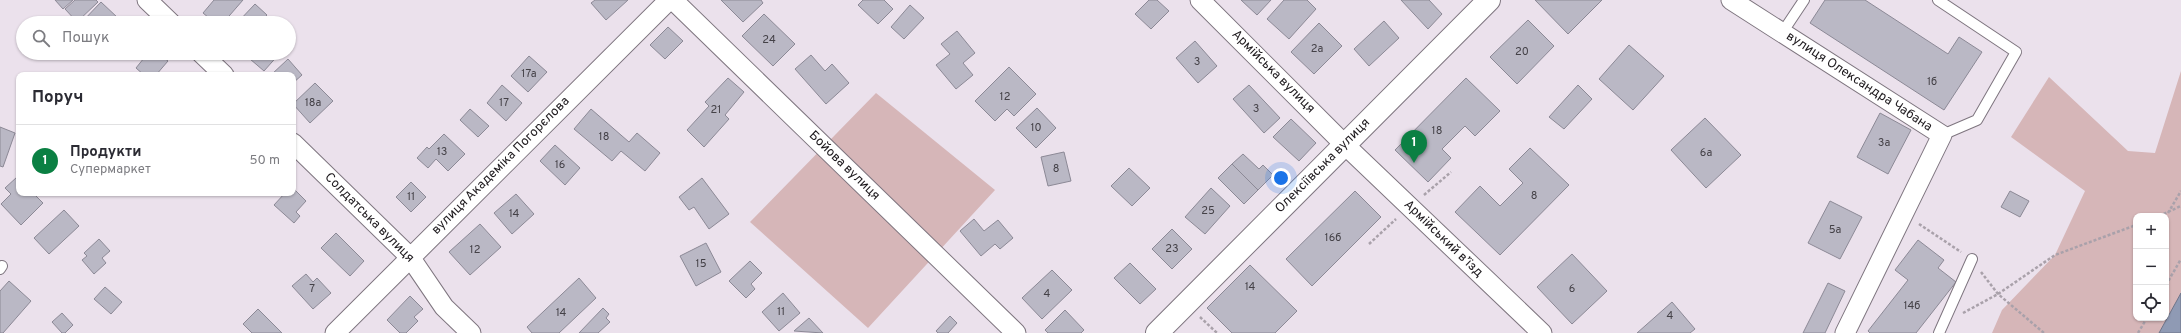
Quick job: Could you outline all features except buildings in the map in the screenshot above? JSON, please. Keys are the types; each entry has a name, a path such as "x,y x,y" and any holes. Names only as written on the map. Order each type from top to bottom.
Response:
{"street":[{"path":"147,0 164,16"},
{"name":"вулиця Академіка Погорєлова","path":"335,333 669,0"},
{"name":"Бойова вулиця","path":"673,0 1016,333"},
{"name":"Армійська вулиця","path":"1200,0 1345,145"},
{"name":"Олексіївська вулиця","path":"1157,333 1489,0"},
{"name":"вулиця Олександра Чабана","path":"1731,0 1942,135 1845,333"},
{"path":"208,60 221,72"},
{"name":"Армійський в’їзд","path":"1345,145 1542,333"},
{"name":"Солдатська вулиця","path":"296,146 410,258 444,307 471,333"}],"lane":[{"path":"1782,33 1804,0"},
{"path":"1938,0 2016,52 1977,120 1942,135"},
{"path":"1942,328 1972,259"}],"path":[{"path":"2168,212 2181,191"},
{"path":"2168,212 2181,206"},
{"path":"1942,328 1998,294 2055,255 2133,226"},
{"path":"2169,280 2181,259"},
{"path":"2138,333 2145,321"}],"shaded area":[{"path":"2181,71 2181,293 2169,315 2169,213 2133,213 2133,321 2166,321 2159,333 1992,333 2002,310 2055,255 2085,191 2011,137 2049,77 2128,151 2155,153"},
{"path":"876,93 995,190 868,328 750,222"}],"water":[{"path":"2181,293 2181,333 2159,333 2166,321 2169,321 2169,315"}],"place":[{"name":"Продукти","path":"1414,163"}]}
